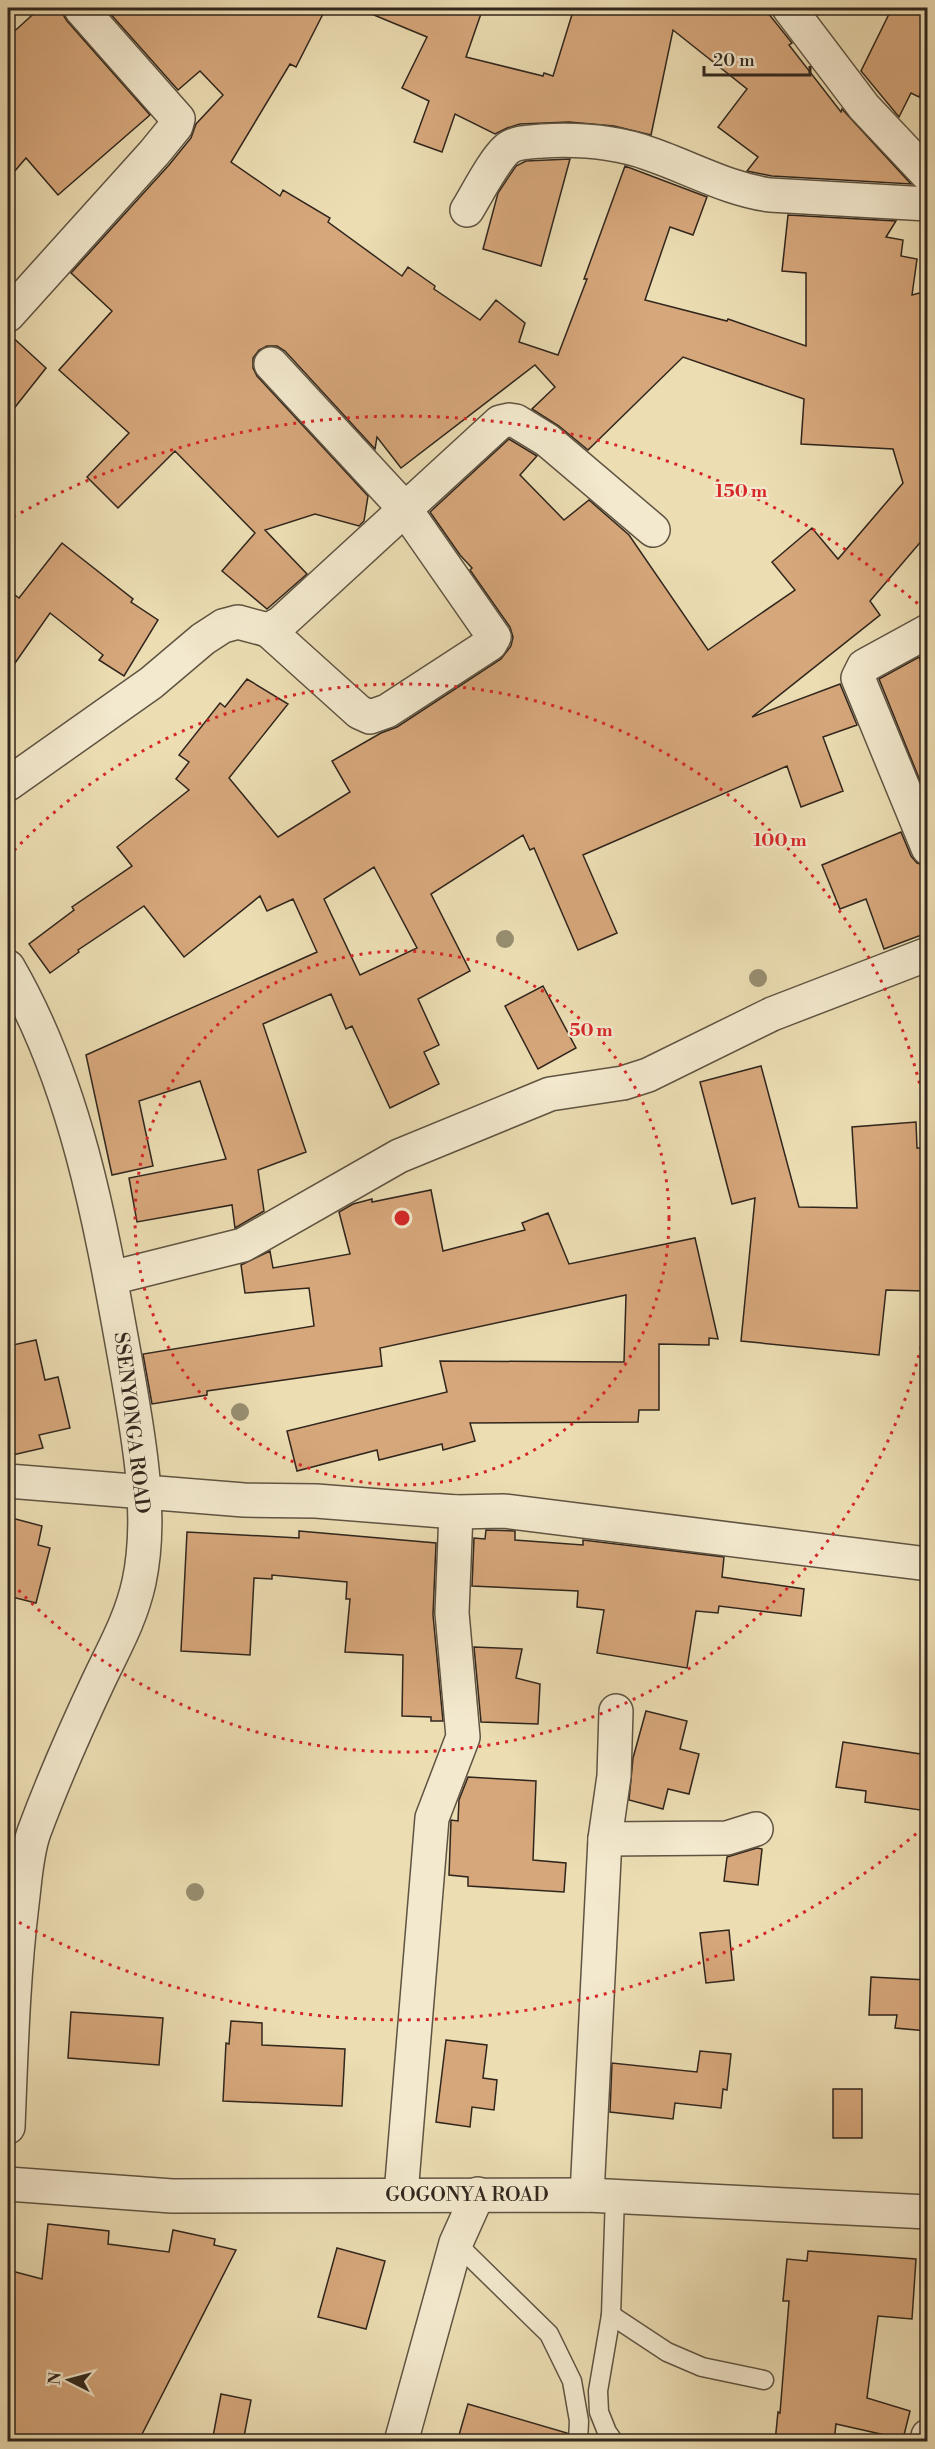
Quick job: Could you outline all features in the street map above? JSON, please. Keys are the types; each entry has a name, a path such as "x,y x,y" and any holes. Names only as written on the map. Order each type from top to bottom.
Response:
{"street":[{"path":"789,8 864,108 927,175"},
{"path":"8,315 154,153 176,126 178,119 81,9"},
{"path":"467,210 508,148 526,142 562,140 621,146 640,151 709,179 746,191 770,195 927,204"},
{"path":"8,784 151,683 203,639 223,626 238,622 268,630 359,712 370,717 387,711 490,644 494,637 405,509 271,364"},
{"path":"268,630 280,623 500,423 509,420 516,421 547,440 653,530"},
{"path":"927,631 864,666 858,678 927,848"},
{"path":"111,1278 243,1245 399,1156 550,1094 623,1083 648,1075 772,1014 927,954"},
{"name":"SSENYONGA ROAD","path":"8,967 30,1006 54,1067 87,1166 111,1278 132,1401 143,1493 144,1538 140,1579 130,1618 99,1680 33,1836 25,1876 17,1942 8,2127"},
{"path":"8,1481 244,1500 316,1501 456,1512 504,1511 927,1564"},
{"path":"401,2194 432,1818 463,1737 452,1613 456,1512"},
{"path":"601,2196 605,1839 614,1776 616,1711"},
{"path":"605,1839 727,1838 756,1829"},
{"name":"GOGONYA ROAD","path":"8,2184 172,2196 401,2194 601,2196 927,2212"},
{"path":"401,2442 456,2243 478,2194"},
{"path":"927,2436 927,2442"}],"lane":[{"path":"601,2196 611,2315 598,2391 599,2412 614,2442"},
{"path":"456,2243 549,2334 572,2381 579,2421 578,2442"},
{"path":"611,2315 676,2356 702,2367 764,2380"}],"building":[{"path":"40,8 59,8 67,21 150,115 58,195 26,158 8,179 8,37"},
{"path":"109,8 326,8 296,67 290,64 231,162 280,196 283,190 330,218 328,222 402,276 408,267 435,286 434,289 480,320 496,300 525,323 519,342 558,355 587,279 584,279 625,166 707,197 693,235 670,227 645,300 727,321 728,319 806,346 806,273 782,271 788,215 896,221 886,237 903,240 901,256 917,259 912,295 927,291 927,538 924,538 870,601 880,615 752,717 840,684 857,725 823,737 843,791 801,807 787,766 583,855 617,933 578,950 534,848 530,850 523,835 431,894 470,971 418,999 439,1045 424,1052 439,1084 390,1108 352,1026 346,1029 331,994 263,1024 306,1152 258,1170 264,1211 235,1228 232,1205 137,1222 129,1178 226,1159 200,1081 139,1101 153,1166 112,1175 86,1055 317,952 293,899 267,911 260,896 184,957 144,906 78,950 79,952 50,973 29,944 74,910 72,907 132,866 117,847 189,790 176,779 189,762 179,755 220,703 225,707 247,679 288,704 229,778 278,837 350,792 332,761 381,733 397,727 501,659 511,646 513,637 510,627 470,570 472,568 460,555 430,512 509,439 537,456 520,475 564,520 589,500 629,535 708,650 795,590 772,562 812,528 838,559 903,483 893,449 801,444 804,399 683,357 588,450 559,426 532,409 555,387 535,365 401,468 377,437 375,449 285,351 277,346 267,346 259,350 253,358 253,368 257,376 368,496 364,521 359,526 315,514 265,530 307,574 267,609 222,571 255,533 175,451 118,508 87,477 129,433 59,370 112,311 71,273 169,165 191,138 196,124 223,95 200,71 178,90 107,10","holes":["374,867 417,948 360,975 324,899"]},
{"path":"357,8 483,8 466,57 543,76 544,73 553,76 574,8 764,8 792,43 789,45 841,112 842,109 911,184 772,176 747,171 758,157 718,127 747,89 673,30 651,135 614,126 569,122 520,124 495,134 455,114 442,152 414,142 429,101 402,88 427,37"},
{"path":"892,8 927,8 927,78 919,97 911,93 899,117 861,71"},
{"path":"570,159 541,266 483,249 498,193 516,166 526,161"},
{"path":"8,333 46,368 8,416"},
{"path":"62,543 133,599 131,602 158,620 124,676 99,660 103,655 50,613 8,673 8,590 19,598"},
{"path":"919,657 927,679 927,798 879,679"},
{"path":"901,832 911,856 917,863 927,866 927,933 884,949 866,899 840,909 822,865"},
{"path":"543,986 576,1048 538,1069 505,1006"},
{"path":"761,1066 799,1207 857,1208 852,1127 916,1122 917,1148 927,1148 926,1291 886,1290 879,1355 741,1341 755,1198 732,1204 700,1082"},
{"path":"431,1190 443,1251 525,1230 522,1223 548,1213 569,1264 695,1238 718,1339 709,1338 709,1345 659,1344 659,1410 639,1410 638,1422 470,1423 475,1441 443,1450 442,1444 379,1460 377,1450 297,1471 287,1431 447,1392 440,1361 624,1362 626,1295 380,1348 382,1366 207,1391 207,1395 152,1404 143,1354 314,1326 309,1288 245,1293 241,1265 270,1251 273,1268 350,1254 339,1212 353,1204 372,1199 372,1202"},
{"path":"36,1340 45,1380 58,1377 70,1428 39,1435 43,1448 8,1456 8,1346"},
{"path":"8,1517 42,1526 38,1545 50,1548 36,1603 8,1596"},
{"path":"486,1530 515,1531 515,1540 583,1545 583,1540 724,1557 722,1577 804,1589 801,1616 719,1606 718,1613 696,1611 687,1668 597,1653 604,1610 577,1607 578,1591 472,1586 474,1538 485,1539"},
{"path":"299,1531 436,1543 433,1615 443,1721 431,1721 431,1717 402,1716 403,1655 345,1652 350,1599 346,1599 347,1582 272,1575 272,1579 254,1578 250,1655 181,1651 187,1532 299,1538"},
{"path":"474,1647 522,1649 516,1678 540,1684 538,1724 481,1722"},
{"path":"646,1711 687,1721 680,1749 699,1754 689,1794 668,1789 663,1809 629,1800 633,1758"},
{"path":"843,1742 927,1755 927,1811 865,1802 866,1791 836,1787"},
{"path":"468,1777 536,1781 533,1860 566,1863 564,1892 468,1886 468,1877 449,1875 451,1820 458,1821 459,1800"},
{"path":"757,1848 762,1849 758,1885 724,1881 727,1857"},
{"path":"729,1930 734,1980 706,1983 700,1933"},
{"path":"871,1977 927,1980 927,2031 895,2028 897,2015 869,2015"},
{"path":"71,2012 163,2018 159,2065 68,2058"},
{"path":"231,2021 262,2023 262,2045 345,2049 342,2106 223,2101 226,2043 229,2044"},
{"path":"446,2040 487,2045 483,2078 497,2080 494,2110 472,2107 470,2127 436,2122"},
{"path":"700,2051 731,2054 727,2090 723,2089 721,2108 675,2103 673,2119 610,2112 612,2063 697,2072"},
{"path":"833,2089 862,2089 862,2138 833,2138"},
{"path":"48,2224 109,2231 108,2244 169,2252 173,2230 215,2239 214,2245 236,2250 138,2442 8,2442 8,2270 42,2279"},
{"path":"337,2248 385,2261 366,2329 318,2317"},
{"path":"808,2251 916,2259 912,2319 878,2316 867,2398 910,2411 903,2439 836,2424 834,2442 775,2442 778,2412 780,2413 789,2301 783,2301 787,2259 807,2261"},
{"path":"221,2394 251,2400 243,2442 212,2442"},
{"path":"468,2404 567,2433 567,2442 457,2442"}]}
